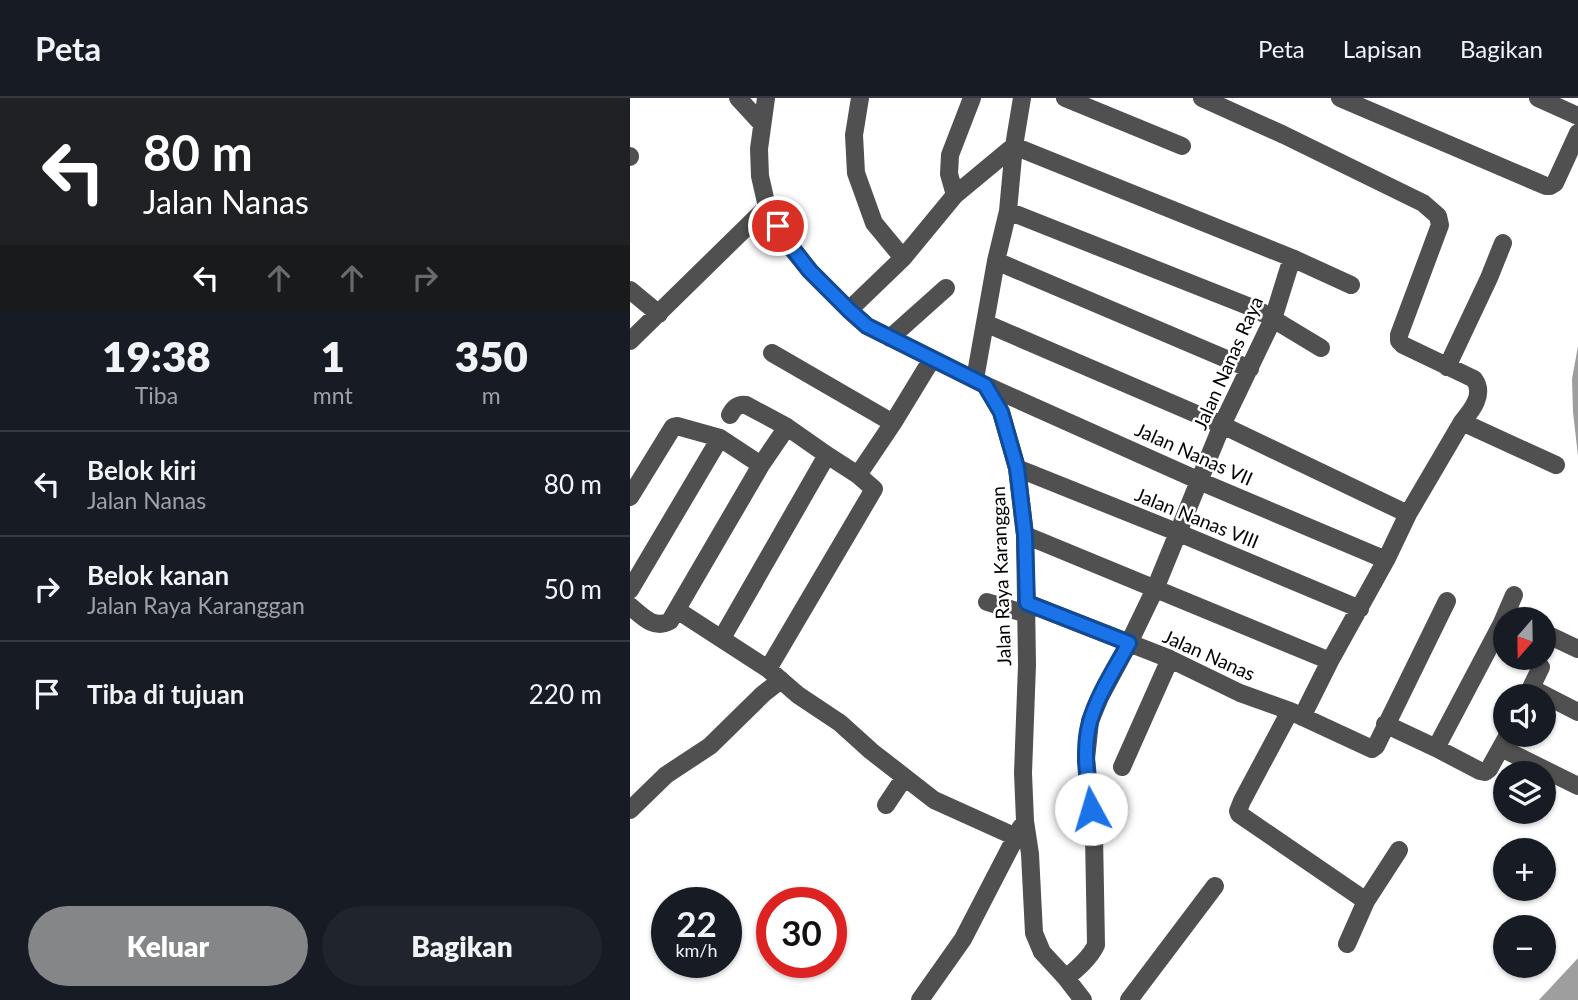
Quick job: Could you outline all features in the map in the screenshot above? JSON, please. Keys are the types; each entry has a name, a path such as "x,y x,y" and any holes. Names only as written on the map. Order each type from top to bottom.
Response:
{"street":[{"path":"738,98 761,123"},
{"path":"766,98 761,123 760,176 767,207 789,244 810,271 867,326 980,382 985,323 1008,211 1022,98"},
{"path":"860,98 854,135 856,173 874,223 903,258"},
{"path":"954,195 949,174 950,155 972,98"},
{"path":"1065,98 1182,146"},
{"path":"1202,98 1400,192 1423,204 1438,216 1440,225 1399,341 1477,383 1478,398 1408,514 1386,560 1330,661 1242,800 1238,811 1366,901"},
{"path":"1340,98 1370,104 1546,186 1555,183 1578,133"},
{"path":"1538,98 1578,116"},
{"path":"849,310 903,258 954,195 1014,146"},
{"path":"1014,146 1292,258 1351,285"},
{"path":"630,341 767,207"},
{"path":"1008,211 1245,305 1321,348"},
{"path":"1447,367 1503,243"},
{"name":"Jalan Nanas Raya","path":"1066,978 1096,945 1094,835 1086,759 1090,721 1154,589 1222,425 1273,319 1292,258"},
{"path":"996,261 1250,369"},
{"path":"890,338 946,288"},
{"path":"630,290 659,314"},
{"path":"985,323 1222,425 1408,514"},
{"path":"772,354 893,424"},
{"path":"858,475 932,359"},
{"name":"Jalan Raya Karanggan","path":"980,382 1001,412 1017,468 1025,535 1027,666 1023,773 1034,933 1042,952 1083,1000"},
{"name":"Jalan Nanas VII","path":"980,382 1386,560"},
{"path":"630,810 666,775 710,746 763,694 874,489 858,475 787,427 746,405 736,406 730,415"},
{"path":"1462,422 1556,465"},
{"path":"630,497 673,427 677,426 720,438 761,465"},
{"path":"630,606 652,623 665,625 670,621 761,465 787,427"},
{"path":"630,590 720,438"},
{"path":"722,638 827,455"},
{"name":"Jalan Nanas VIII","path":"1017,468 1360,609"},
{"path":"1025,535 1330,661"},
{"path":"1510,607 1514,595"},
{"path":"1447,601 1385,724 1485,772 1501,747"},
{"name":"Jalan Nanas","path":"987,602 1027,608 1129,643 1371,749 1376,746 1385,724"},
{"path":"677,610 774,674 798,695 840,723 870,751 934,800 1016,837"},
{"path":"1556,639 1578,649"},
{"path":"1436,748 1493,644"},
{"path":"1122,767 1170,659"},
{"path":"1556,703 1578,712"},
{"path":"1514,747 1578,786"},
{"path":"886,805 904,778"},
{"path":"920,1000 963,939 1025,821"},
{"path":"1347,944 1366,901 1399,850"},
{"path":"1129,1000 1215,886"}],"shaded area":[{"path":"1578,346 1578,456 1572,379"},
{"path":"1578,958 1578,1000 1539,1000"}],"route":[{"path":"778,226 810,271 867,326 985,385 1001,412 1017,468 1025,535 1027,603 1129,643 1090,721 1086,759 1091,809"}]}
